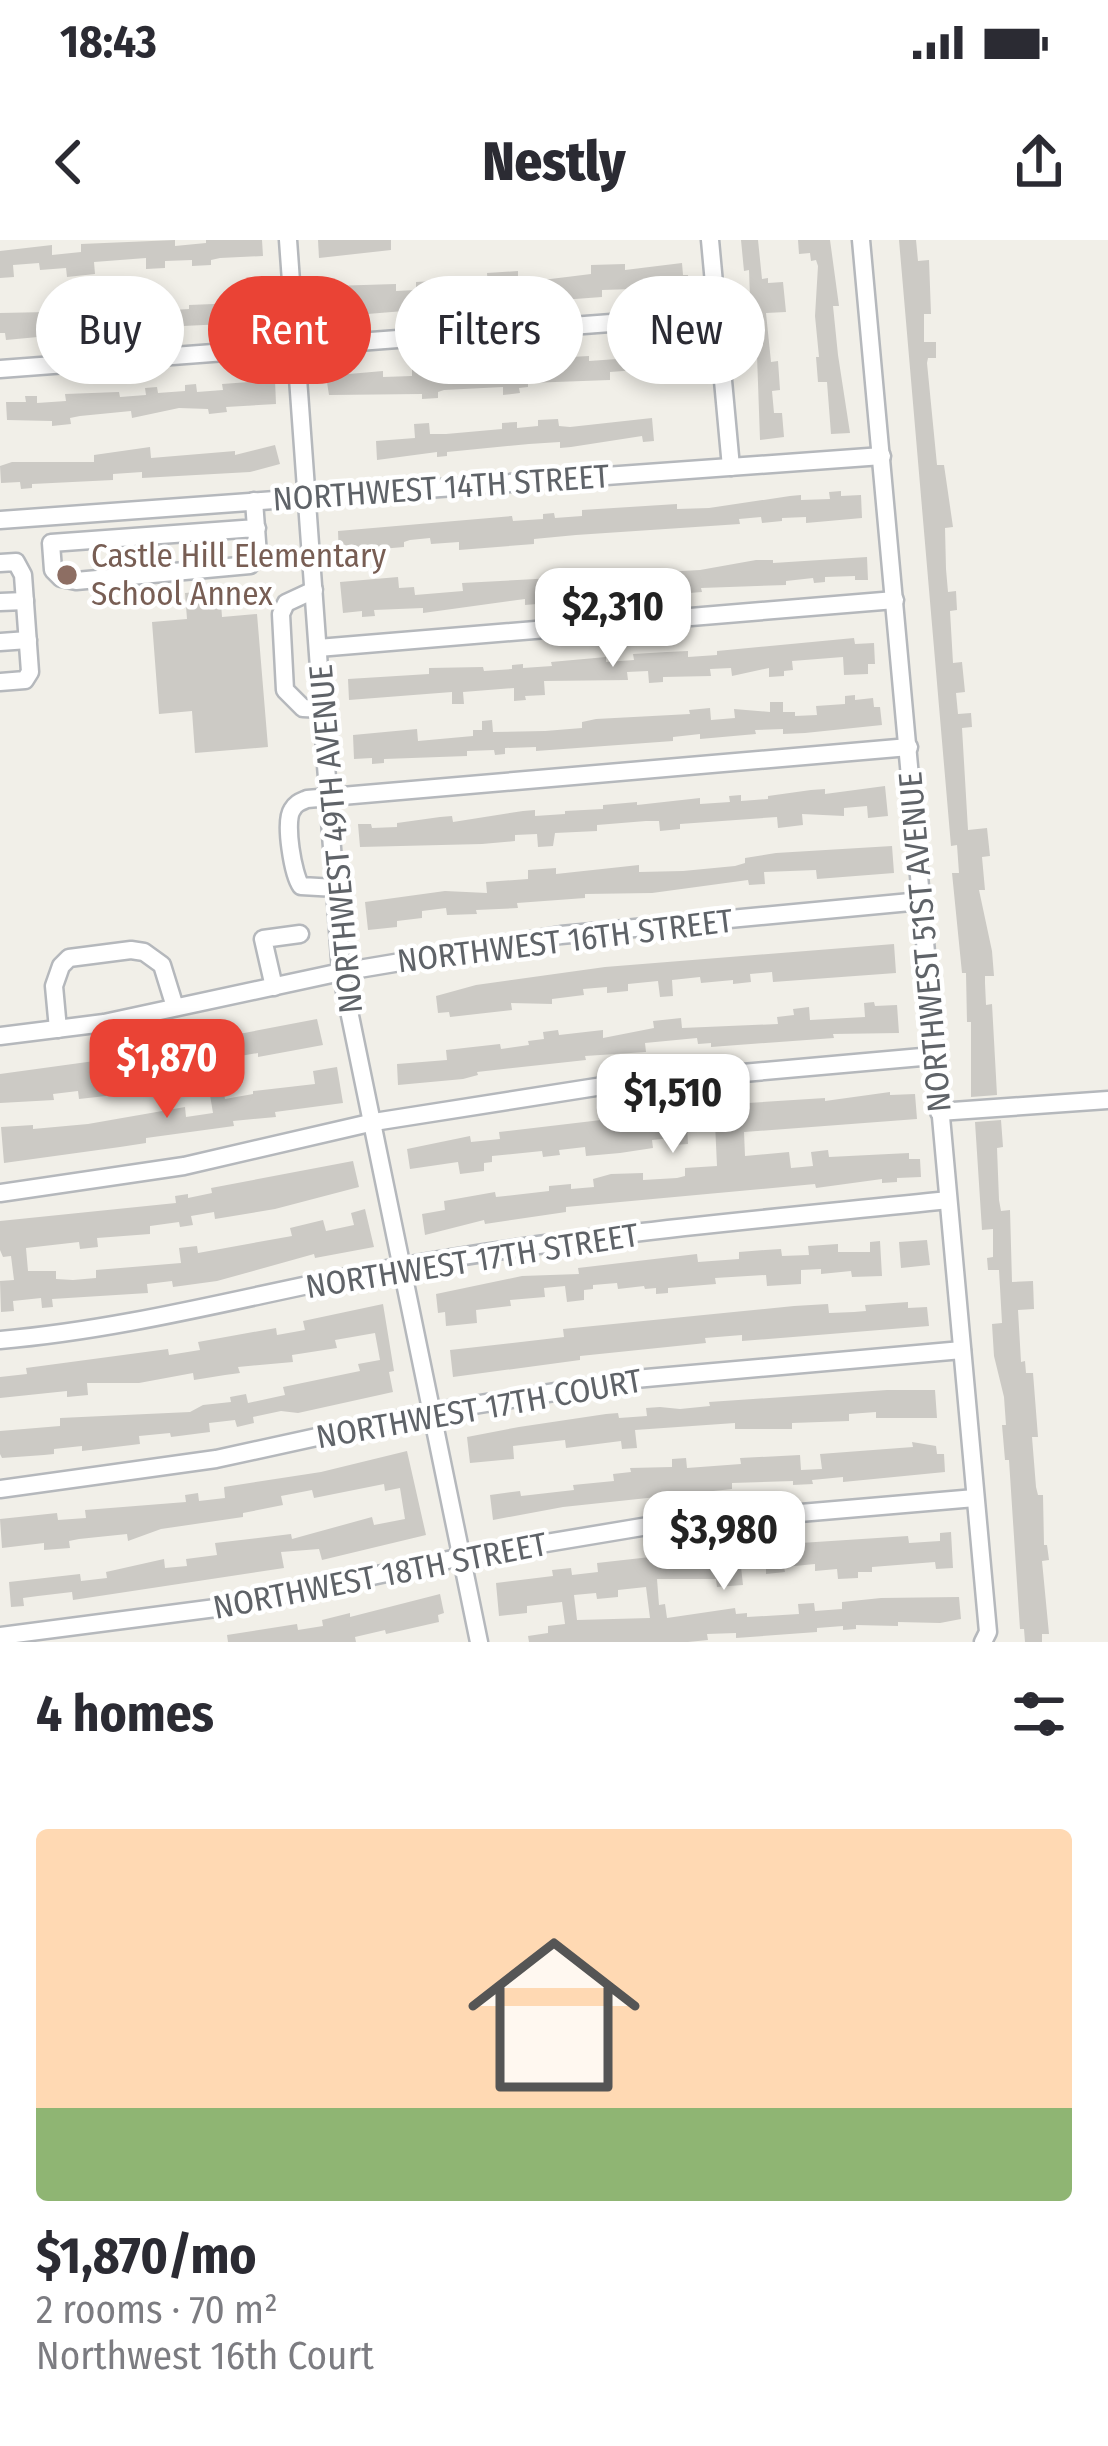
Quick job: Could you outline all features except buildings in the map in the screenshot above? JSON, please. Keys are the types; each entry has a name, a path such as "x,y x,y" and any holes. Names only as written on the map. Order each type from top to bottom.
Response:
{"street":[{"name":"NORTHWEST 49TH AVENUE","path":"288,240 291,276"},
{"path":"710,240 713,276"},
{"name":"NORTHWEST 51ST AVENUE","path":"862,240 988,1632 983,1642"},
{"path":"371,341 607,323"},
{"path":"0,369 208,354"},
{"name":"NORTHWEST 49TH AVENUE","path":"299,384 341,972 479,1642"},
{"path":"723,384 731,467"},
{"name":"NORTHWEST 14TH STREET","path":"0,520 881,456"},
{"path":"47,517 53,570 61,578 76,581 250,565 258,555 254,501"},
{"path":"51,543 257,528"},
{"path":"0,563 16,562 22,575 30,672 25,680 0,682"},
{"path":"314,590 286,603 281,614 284,690 303,709 323,709"},
{"path":"318,648 895,600"},
{"path":"0,602 25,601"},
{"path":"0,642 28,640"},
{"path":"336,888 301,886 295,877 288,815 295,805 329,795 909,747"},
{"name":"NORTHWEST 16TH STREET","path":"0,1036 561,935 921,901"},
{"path":"274,986 263,939 300,934"},
{"path":"58,1029 54,986 61,966 70,958 144,952 162,965 175,1007"},
{"path":"0,1193 184,1166 374,1122 609,1085 933,1056"},
{"path":"939,1112 1108,1100"},
{"name":"NORTHWEST 17TH STREET","path":"0,1340 197,1312 402,1266 579,1240 947,1200"},
{"name":"NORTHWEST 17TH COURT","path":"0,1489 216,1459 431,1412 635,1379 962,1350"},
{"name":"NORTHWEST 18TH STREET","path":"0,1636 231,1606 461,1557 648,1526 975,1498"}],"place":[{"name":"Castle Hill Elementary School Annex","path":"67,575"}]}
